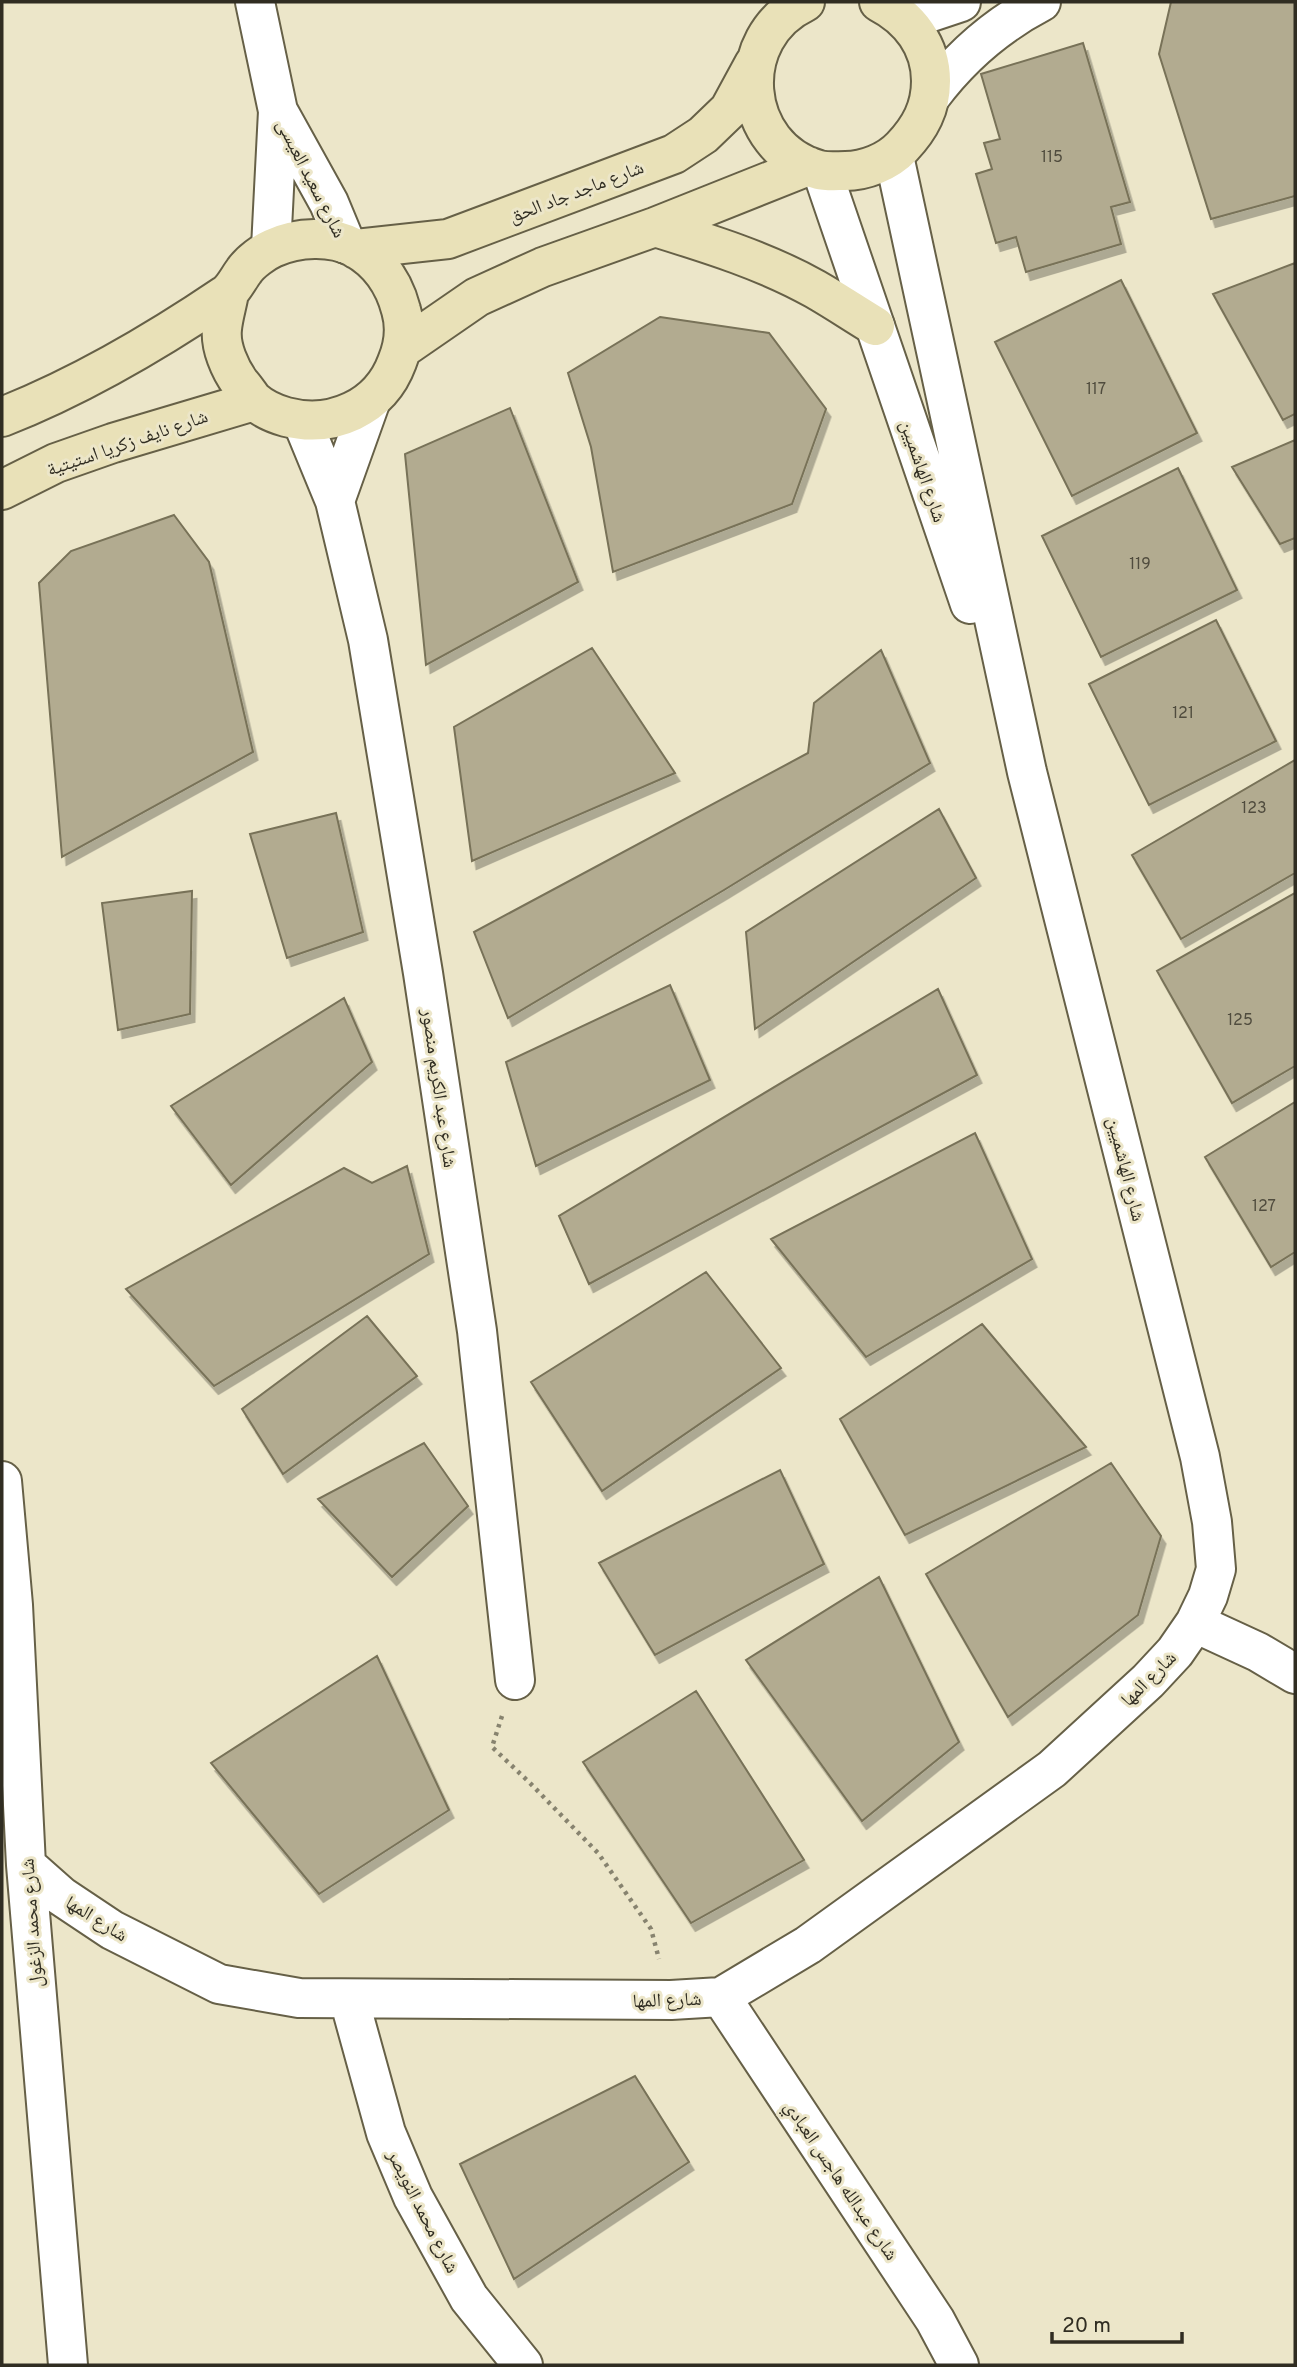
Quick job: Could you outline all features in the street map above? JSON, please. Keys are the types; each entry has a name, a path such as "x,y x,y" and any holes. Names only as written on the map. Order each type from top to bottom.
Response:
{"main road":[{"name":"شارع ماجد جاد الحق","path":"351,246 447,239 674,154 703,135 729,110 765,37 790,7"},
{"path":"402,348 477,297 543,267 815,168 860,171 894,156 919,129 931,96 931,68 922,42 893,8"},
{"path":"755,62 753,93 762,124 781,149 815,168"},
{"path":"655,227 722,247 778,271 815,289 875,326"},
{"path":"2,417 51,398 153,343 229,293 247,267 271,248 296,240 321,239 351,246 379,266 396,290 404,319 402,348 392,377 371,400 351,413 327,421 302,421 276,414 254,401 230,370 221,332 229,293"},
{"name":"شارع نايف زكريا استيتية","path":"2,490 56,463 254,401"}],"street":[{"name":"شارع سعيد العيسى","path":"256,2 278,111 271,248"},
{"path":"893,8 961,2"},
{"path":"931,96 953,67 978,45 1013,17 1041,2"},
{"name":"شارع سعيد العيسى","path":"278,111 351,246"},
{"name":"شارع الهاشميين","path":"894,156 1027,772 1200,1457 1212,1522 1216,1569"},
{"name":"شارع الهاشميين","path":"815,168 875,326 1027,772"},
{"path":"335,500 371,400"},
{"name":"شارع عبد الكريم منصور","path":"302,421 335,500 368,640 423,973 477,1331 515,1681"},
{"name":"شارع محمد الزغول","path":"2,1481 13,1605 26,1865 68,2365"},
{"name":"شارع المها","path":"26,1865 61,1896 112,1930 219,1984 299,1998 671,2000 721,1997 808,1945 1052,1769 1175,1652 1195,1623 1208,1596 1216,1569"},
{"path":"1195,1623 1258,1652 1295,1674"},
{"name":"شارع عبدالله هاجس العبادي","path":"721,1997 936,2320 958,2365"},
{"name":"شارع محمد النويصر","path":"349,1999 386,2133 413,2197 469,2298 523,2365"}],"path":[{"path":"515,1681 492,1747 598,1853 651,1929 671,2000"}],"building":[{"path":"1171,2 1295,2 1295,196 1211,219 1159,54"},
{"path":"1083,43 1130,202 1111,207 1121,244 1026,272 1016,237 996,243 976,174 992,169 984,143 1000,139 981,74"},
{"path":"1295,263 1295,414 1283,420 1213,294"},
{"path":"1121,280 1197,433 1072,496 995,342"},
{"path":"660,317 769,333 826,409 792,504 613,572 591,447 568,373"},
{"path":"510,408 578,582 426,665 405,454"},
{"path":"1295,440 1295,538 1280,544 1232,467"},
{"path":"1178,468 1237,590 1101,657 1042,536"},
{"path":"174,515 209,562 253,752 62,857 39,583 71,551"},
{"path":"1216,620 1276,741 1149,805 1089,684"},
{"path":"592,648 675,773 472,861 454,727"},
{"path":"881,650 930,763 724,890 508,1018 474,932 808,753 814,703"},
{"path":"1295,760 1295,873 1181,939 1132,855"},
{"path":"939,809 976,878 755,1029 746,932"},
{"path":"336,813 363,932 287,958 250,834"},
{"path":"192,891 190,1014 118,1030 102,903"},
{"path":"1295,893 1295,1066 1232,1103 1157,971"},
{"path":"670,985 710,1080 536,1166 506,1062"},
{"path":"938,989 977,1075 589,1284 559,1216"},
{"path":"344,998 372,1062 231,1185 171,1106"},
{"path":"1295,1102 1295,1252 1271,1267 1205,1157"},
{"path":"975,1133 1032,1259 866,1357 771,1239"},
{"path":"407,1166 429,1254 214,1386 126,1289 344,1168 372,1183"},
{"path":"706,1272 781,1368 602,1491 531,1382"},
{"path":"367,1316 417,1376 283,1474 242,1409"},
{"path":"982,1324 1086,1447 905,1535 840,1419"},
{"path":"424,1443 468,1506 392,1577 318,1499"},
{"path":"1111,1463 1161,1536 1138,1615 1008,1717 926,1574"},
{"path":"780,1470 824,1564 655,1655 599,1563"},
{"path":"879,1577 959,1742 862,1821 746,1660"},
{"path":"377,1656 449,1810 319,1894 211,1763"},
{"path":"696,1691 804,1860 691,1923 583,1762"},
{"path":"635,2076 689,2162 514,2279 460,2164"}]}
